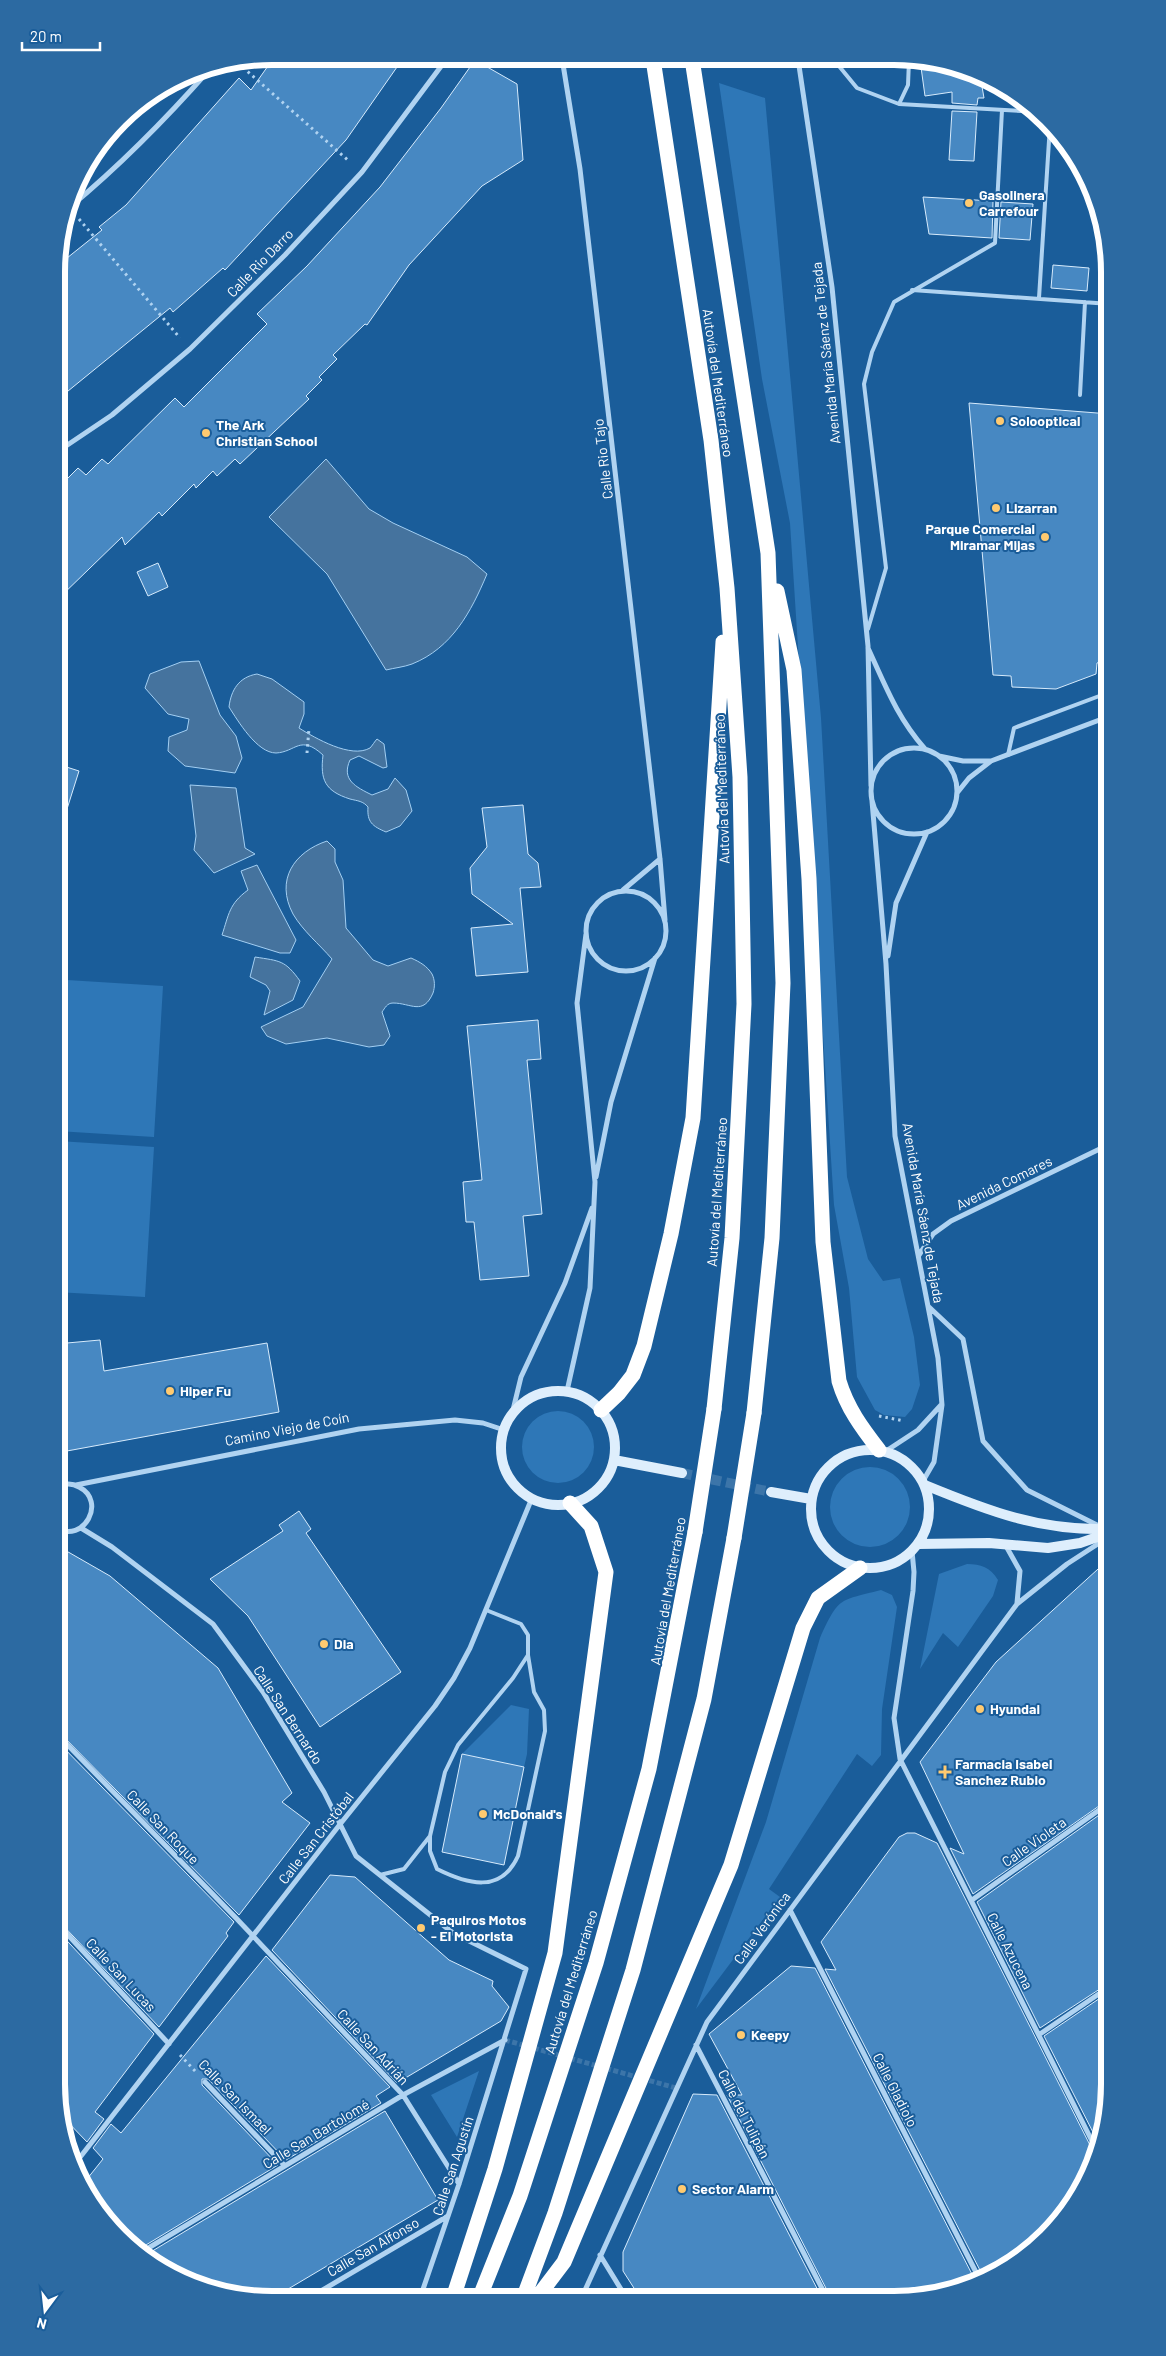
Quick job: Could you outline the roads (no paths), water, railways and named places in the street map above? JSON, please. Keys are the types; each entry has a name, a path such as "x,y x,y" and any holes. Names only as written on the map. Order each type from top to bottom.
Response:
{"highway":[{"name":"Autovía del Mediterráneo","path":"482,2291 520,2196 598,1954 649,1769 696,1532 714,1409 732,1238 744,1004 740,777 727,588 711,440 654,65"},
{"name":"Autovía del Mediterráneo","path":"527,2291 555,2214 633,1970 704,1699 734,1538 754,1413 772,1238 783,983 768,553 693,65"},
{"path":"768,553 794,670 810,879 823,1242 840,1381 845,1400 856,1420 882,1451"},
{"path":"601,1410 619,1393 633,1375 644,1346 670,1234 693,1118 713,777 727,588"},
{"path":"455,2291 495,2169 555,1953 606,1572 591,1526 570,1503"},
{"path":"542,2291 564,2262 731,1865 803,1628 818,1598 860,1568"}],"street":[{"name":"Calle Rio Darro","path":"65,447 112,415 190,349 285,255 362,172 442,65"},
{"name":"Calle Rio Tajo","path":"563,65 580,169 660,859 665,920"},
{"name":"Avenida María Sáenz de Tejada","path":"799,65 832,287 868,646 871,786"},
{"path":"78,200 120,166 203,77"},
{"name":"Avenida María Sáenz de Tejada","path":"868,646 892,701 907,728 926,749"},
{"path":"957,793 969,778 991,761 1101,719"},
{"path":"938,755 950,766 956,780 955,806 948,817 939,826 927,832 914,834 901,832 888,825 878,814 872,801 871,786 875,771 884,760 896,751 911,748 926,749 938,755 962,761 991,761"},
{"name":"Avenida María Sáenz de Tejada","path":"872,801 886,964 895,1136 938,1358 942,1405 934,1462 924,1483"},
{"name":"Avenida María Sáenz de Tejada","path":"886,964 896,903 927,832"},
{"path":"623,890 660,859"},
{"path":"567,1391 590,1288 595,1182 611,1102 655,958 663,946 666,933 665,920 659,907 649,898 636,892 623,890 611,893 596,904 587,922 577,1003 595,1182"},
{"path":"586,934 589,946 596,957 606,965 618,970 632,970 645,966 655,958"},
{"name":"Avenida Comares","path":"919,1255 932,1234 951,1221 1101,1148"},
{"path":"512,1414 523,1403 536,1395 551,1391 567,1391 585,1398 601,1410 610,1425 615,1442 614,1460 608,1475 598,1488 586,1498 570,1503 550,1504 532,1498 516,1486 505,1469 501,1450 504,1430 512,1414 521,1377 565,1283 594,1202"},
{"path":"929,1307 962,1339 983,1440 1027,1490 1101,1528"},
{"path":"882,1451 918,1430 942,1405"},
{"name":"Camino Viejo de Coín","path":"65,1485 69,1484 76,1486 359,1429 455,1420 483,1423 504,1430"},
{"path":"860,1450 882,1451 901,1458 914,1468 924,1483 930,1510 926,1528 915,1548 897,1562 879,1568 860,1568 842,1562 827,1550 817,1536 810,1518 811,1499 816,1482 827,1467 842,1456 860,1450"},
{"path":"614,1460 682,1473"},
{"path":"924,1483 980,1507 1044,1526 1101,1531"},
{"path":"65,1531 81,1528 91,1516 92,1509 88,1494 76,1486"},
{"path":"771,1492 811,1499"},
{"name":"Calle San Cristóbal","path":"79,2158 435,1706 454,1678 470,1648 532,1498"},
{"name":"Calle San Bernardo","path":"81,1528 128,1558 214,1624 263,1692 341,1823 356,1856 453,1933"},
{"path":"915,1548 989,1543 1048,1548 1080,1543 1101,1535"},
{"name":"Calle Verónica","path":"584,2291 707,2022 900,1759 1017,1604 1101,1538"},
{"path":"1006,1545 1020,1571 1017,1604"},
{"name":"Calle Azucena","path":"915,1548 913,1591 894,1718 900,1759 1040,2034 1093,2142"},
{"name":"Calle San Roque","path":"65,1742 253,1937"},
{"name":"Calle Violeta","path":"972,1900 1101,1808"},
{"name":"Calle Gladiolo","path":"790,1910 977,2273"},
{"name":"Calle San Lucas","path":"65,1932 169,2044"},
{"name":"Calle San Agustín","path":"422,2291 449,2216 526,1969 453,1933"},
{"name":"Calle San Adrián","path":"253,1937 403,2095 459,2184"},
{"path":"1040,2034 1101,1992"},
{"name":"Calle San Bartolomé","path":"147,2249 403,2095 505,2040"},
{"name":"Calle del Tulipán","path":"696,2045 823,2291"},
{"name":"Calle San Ismael","path":"205,2082 285,2166"},
{"name":"Calle San Alfonso","path":"321,2291 449,2216"},
{"path":"600,2255 622,2291"}],"lane":[{"path":"838,65 857,88 899,104 1024,111"},
{"path":"899,104 908,85 909,65"},
{"path":"866,634 886,568 864,384 872,352 894,302 995,243 1002,110"},
{"path":"1040,298 1049,135"},
{"path":"912,290 1101,303"},
{"path":"1080,395 1085,302"},
{"path":"1008,755 1014,728 1101,695"},
{"path":"486,1610 521,1624 528,1634 528,1655 534,1692 544,1710 545,1731 518,1856 512,1869 499,1878 483,1884 453,1877 437,1869 430,1851 430,1836 445,1772 458,1745 513,1678 528,1655"},
{"path":"380,1875 404,1869 430,1836"}],"tunnel":[{"path":"682,1473 771,1492"},
{"path":"505,2040 676,2088"}],"place":[{"name":"Gasolinera Carrefour","path":"969,203"},
{"name":"Solooptical","path":"1000,421"},
{"name":"The Ark Christian School","path":"206,433"},
{"name":"Lizarran","path":"996,508"},
{"name":"Parque Comercial Miramar Mijas","path":"1045,537"},
{"name":"Hiper Fu","path":"170,1391"},
{"name":"Dia","path":"324,1644"},
{"name":"Hyundai","path":"980,1709"},
{"name":"Farmacia Isabel Sanchez Rubio","path":"945,1772"},
{"name":"McDonald's","path":"483,1814"},
{"name":"Paquiros Motos - El Motorista","path":"421,1928"},
{"name":"Keepy","path":"741,2035"},
{"name":"Sector Alarm","path":"682,2189"}]}
